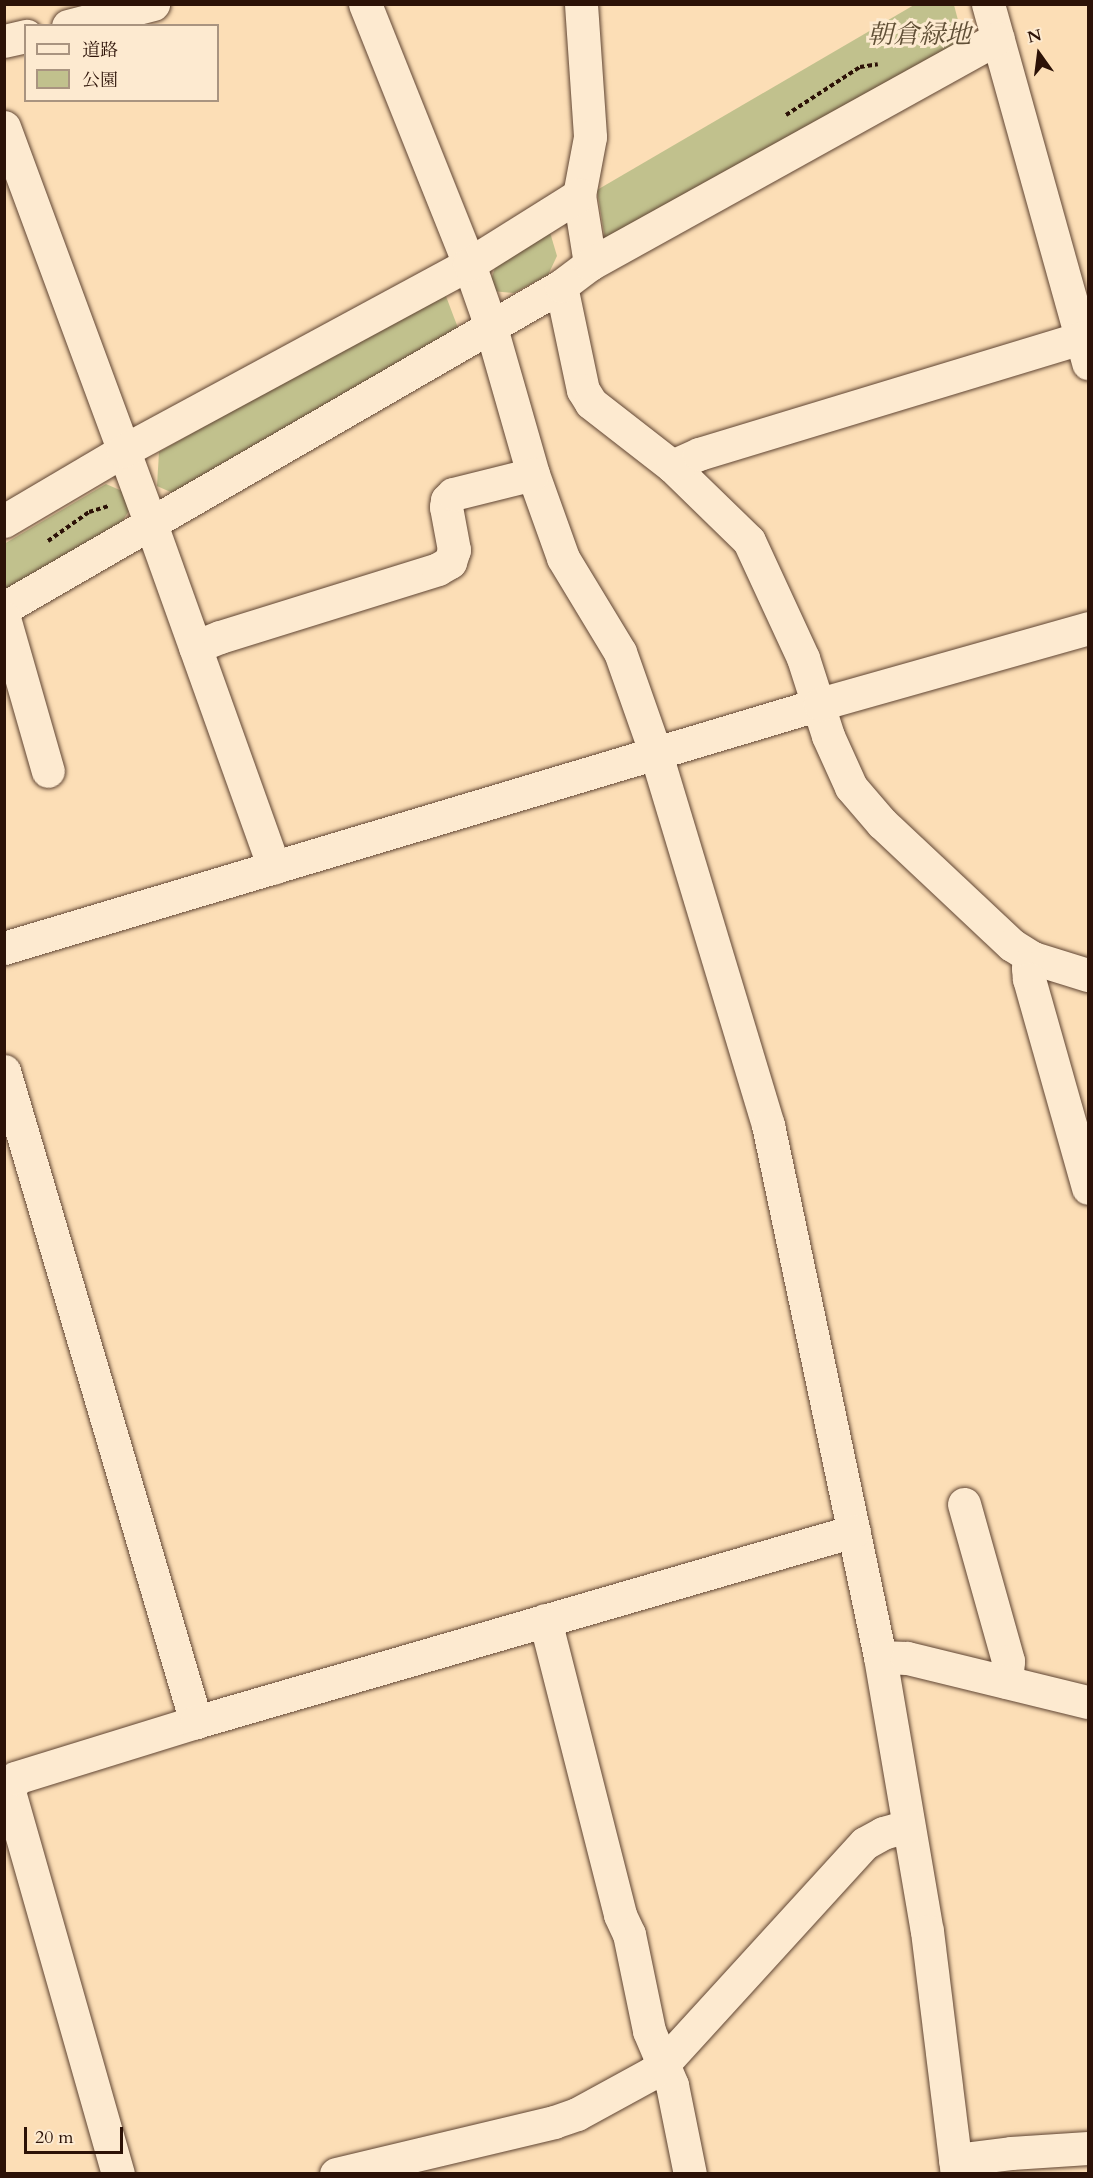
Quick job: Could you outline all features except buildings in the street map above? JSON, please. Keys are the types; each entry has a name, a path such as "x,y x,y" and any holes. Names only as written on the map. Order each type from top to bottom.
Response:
{"street":[{"path":"76,24 153,4"},
{"path":"365,4 469,264 490,324 533,474 563,558 620,652 656,754 768,1125 880,1658 927,1931 956,2167 1011,2152 1089,2148"},
{"path":"581,4 590,137 579,195 590,264"},
{"path":"672,466 699,454 1085,350 988,4"},
{"path":"4,41 24,36"},
{"path":"4,608 490,324 561,286 590,264 998,38"},
{"path":"4,128 151,524 274,868"},
{"path":"4,521 123,451 469,264 579,195"},
{"path":"561,286 583,390 591,403 672,466 749,541 803,658 820,704 828,735 851,787 899,839 1012,945 1033,958 1089,975"},
{"path":"195,647 220,637 438,569 450,562 454,550 447,507 447,500 453,494 533,474"},
{"path":"4,618 48,771"},
{"path":"4,948 820,704 1089,628"},
{"path":"1033,958 1028,968 1029,979 1089,1188"},
{"path":"4,1071 196,1722"},
{"path":"964,1504 1008,1661 1006,1682"},
{"path":"118,2174 9,1792 15,1778 196,1722 854,1531"},
{"path":"545,1620 620,1915 629,1934 653,2047 672,2085 690,2174"},
{"path":"880,1658 907,1658 1089,1702"},
{"path":"336,2174 554,2122 628,2086 663,2064 865,1843 883,1833 908,1826"}],"green space":[{"name":"朝倉緑地","path":"914,5 954,5 964,43 606,245 597,190"},
{"path":"549,229 557,256 548,275 514,293 492,291 490,283 498,259"},
{"path":"444,291 458,328 175,494 157,486 159,452"},
{"path":"106,484 122,491 130,509 120,525 5,592 4,544"}]}
